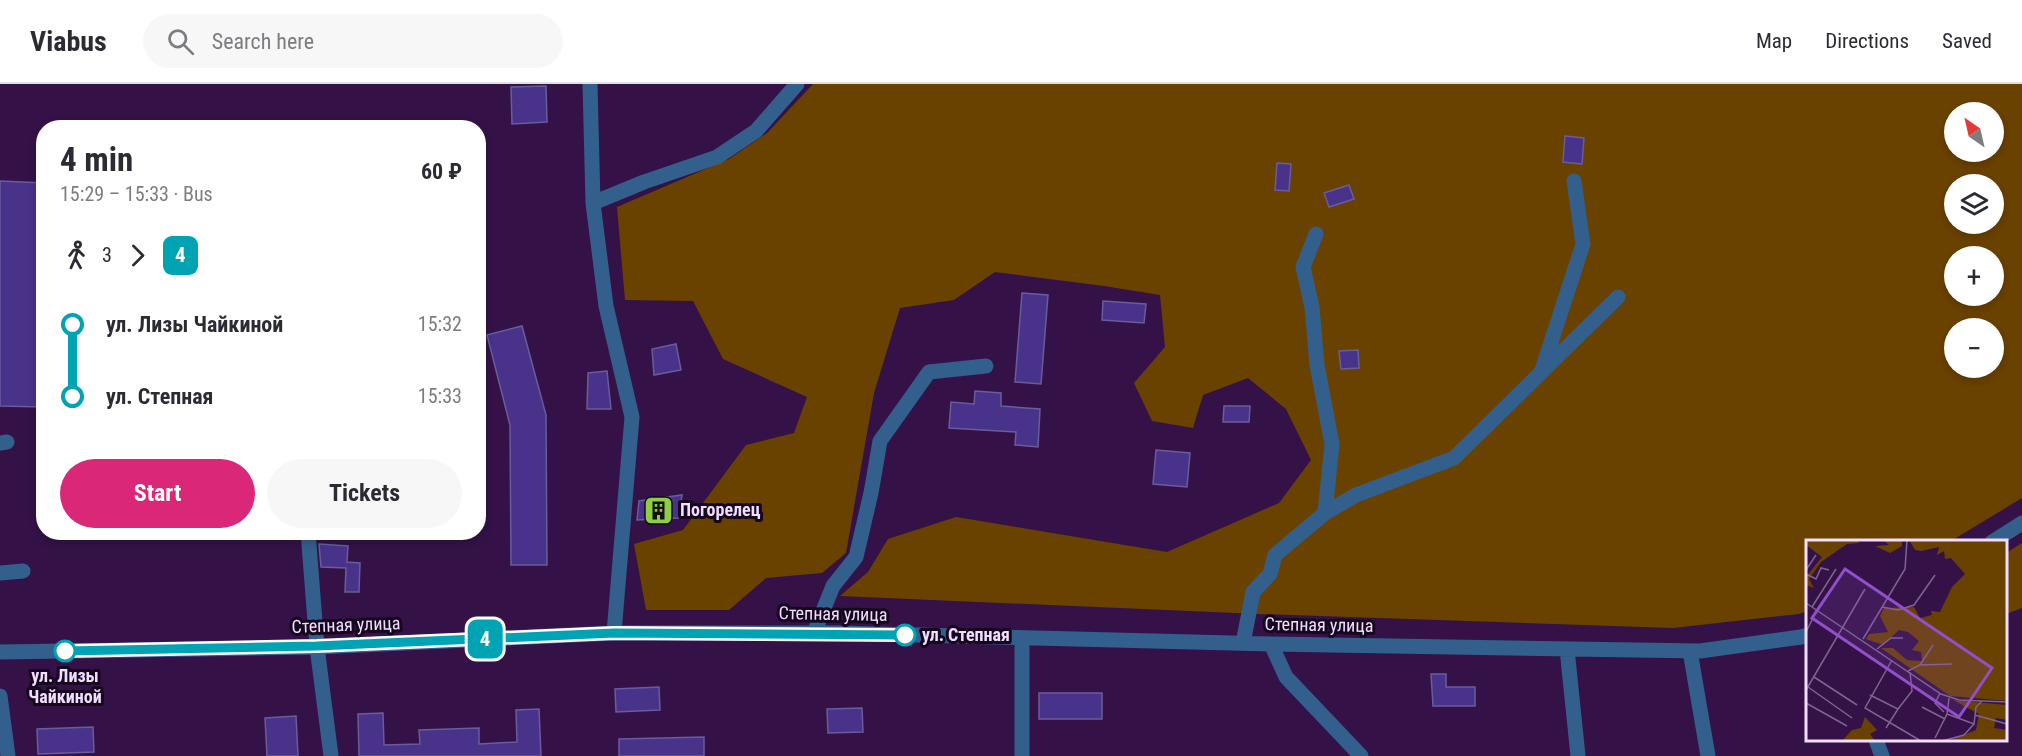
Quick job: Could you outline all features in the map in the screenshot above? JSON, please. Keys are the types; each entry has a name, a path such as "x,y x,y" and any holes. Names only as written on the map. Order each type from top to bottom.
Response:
{"street":[{"path":"590,84 592,203 606,306 632,417 614,633"},
{"path":"592,203 717,157 756,131 797,84"},
{"path":"1541,373 1583,244 1574,181"},
{"path":"1317,234 1303,267 1312,307 1317,365 1332,444 1325,513"},
{"path":"1243,644 1252,592 1270,574 1275,555 1325,513 1356,495 1454,458 1618,297"},
{"path":"814,633 833,586 856,557 880,441 929,372 986,366"},
{"path":"1995,540 2022,523"},
{"path":"309,540 317,646 331,756"},
{"path":"0,573 23,571"},
{"name":"Степная улица","path":"0,652 317,646 614,633 814,633 1243,644 1690,651 1805,638"},
{"path":"1022,638 1022,756"},
{"path":"1271,644 1286,677 1361,756"},
{"path":"1567,650 1578,756"},
{"path":"1690,651 1708,756"},
{"path":"0,696 8,756"},
{"path":"1876,741 1882,756"}],"shaded area":[{"path":"813,84 2022,84 2022,498 1953,540 1806,540 1806,611 1673,628 1259,614 840,596 868,572 888,539 956,517 1167,552 1279,503 1311,460 1286,409 1248,378 1203,395 1193,428 1152,421 1134,383 1165,347 1160,295 995,272 954,300 900,308 874,393 846,553 822,573 766,578 729,610 646,610 634,544 683,530 746,445 794,433 807,397 723,359 693,301 625,300 617,207 729,159 767,133"},
{"path":"2022,543 2022,608 2007,614 2007,552"}],"building":[{"path":"546,86 547,122 512,124 511,87"},
{"path":"1565,136 1584,138 1582,164 1563,162"},
{"path":"1277,163 1291,164 1289,191 1275,190"},
{"path":"0,181 36,183 36,407 0,406"},
{"path":"1349,185 1354,199 1329,207 1324,193"},
{"path":"1022,293 1048,295 1041,384 1015,382"},
{"path":"1103,301 1146,304 1144,323 1102,320"},
{"path":"522,326 546,415 547,565 511,565 510,425 487,335"},
{"path":"676,344 681,370 654,375 652,349"},
{"path":"1358,350 1359,368 1341,369 1339,351"},
{"path":"607,371 611,409 587,409 588,373"},
{"path":"975,391 1001,393 1001,406 1040,409 1038,447 1015,445 1016,432 949,428 951,402 974,404"},
{"path":"1224,406 1250,406 1249,422 1223,422"},
{"path":"1156,450 1190,453 1187,487 1153,484"},
{"name":"Погорелец","path":"682,495 679,518 637,520 639,501"},
{"path":"319,544 348,546 347,562 360,563 359,592 345,592 346,568 321,567"},
{"path":"1431,674 1446,674 1446,687 1475,687 1475,706 1433,706"},
{"path":"659,687 660,710 616,712 615,689"},
{"path":"1039,693 1102,693 1102,719 1039,719"},
{"path":"862,708 863,732 828,733 827,709"},
{"path":"539,709 541,756 359,756 358,714 383,713 384,745 420,744 419,730 479,728 479,744 517,742 516,710"},
{"path":"296,716 298,756 267,756 265,718"},
{"path":"93,727 94,752 38,754 37,729"},
{"path":"704,737 704,756 619,756 619,739"}],"bus line":[{"name":"4","path":"65,651 317,646 614,633 905,635"}],"place":[{"name":"Погорелец","path":"659,510"},
{"name":"ул. Степная","path":"905,635"},
{"name":"ул. Лизы Чайкиной","path":"65,651"}]}
